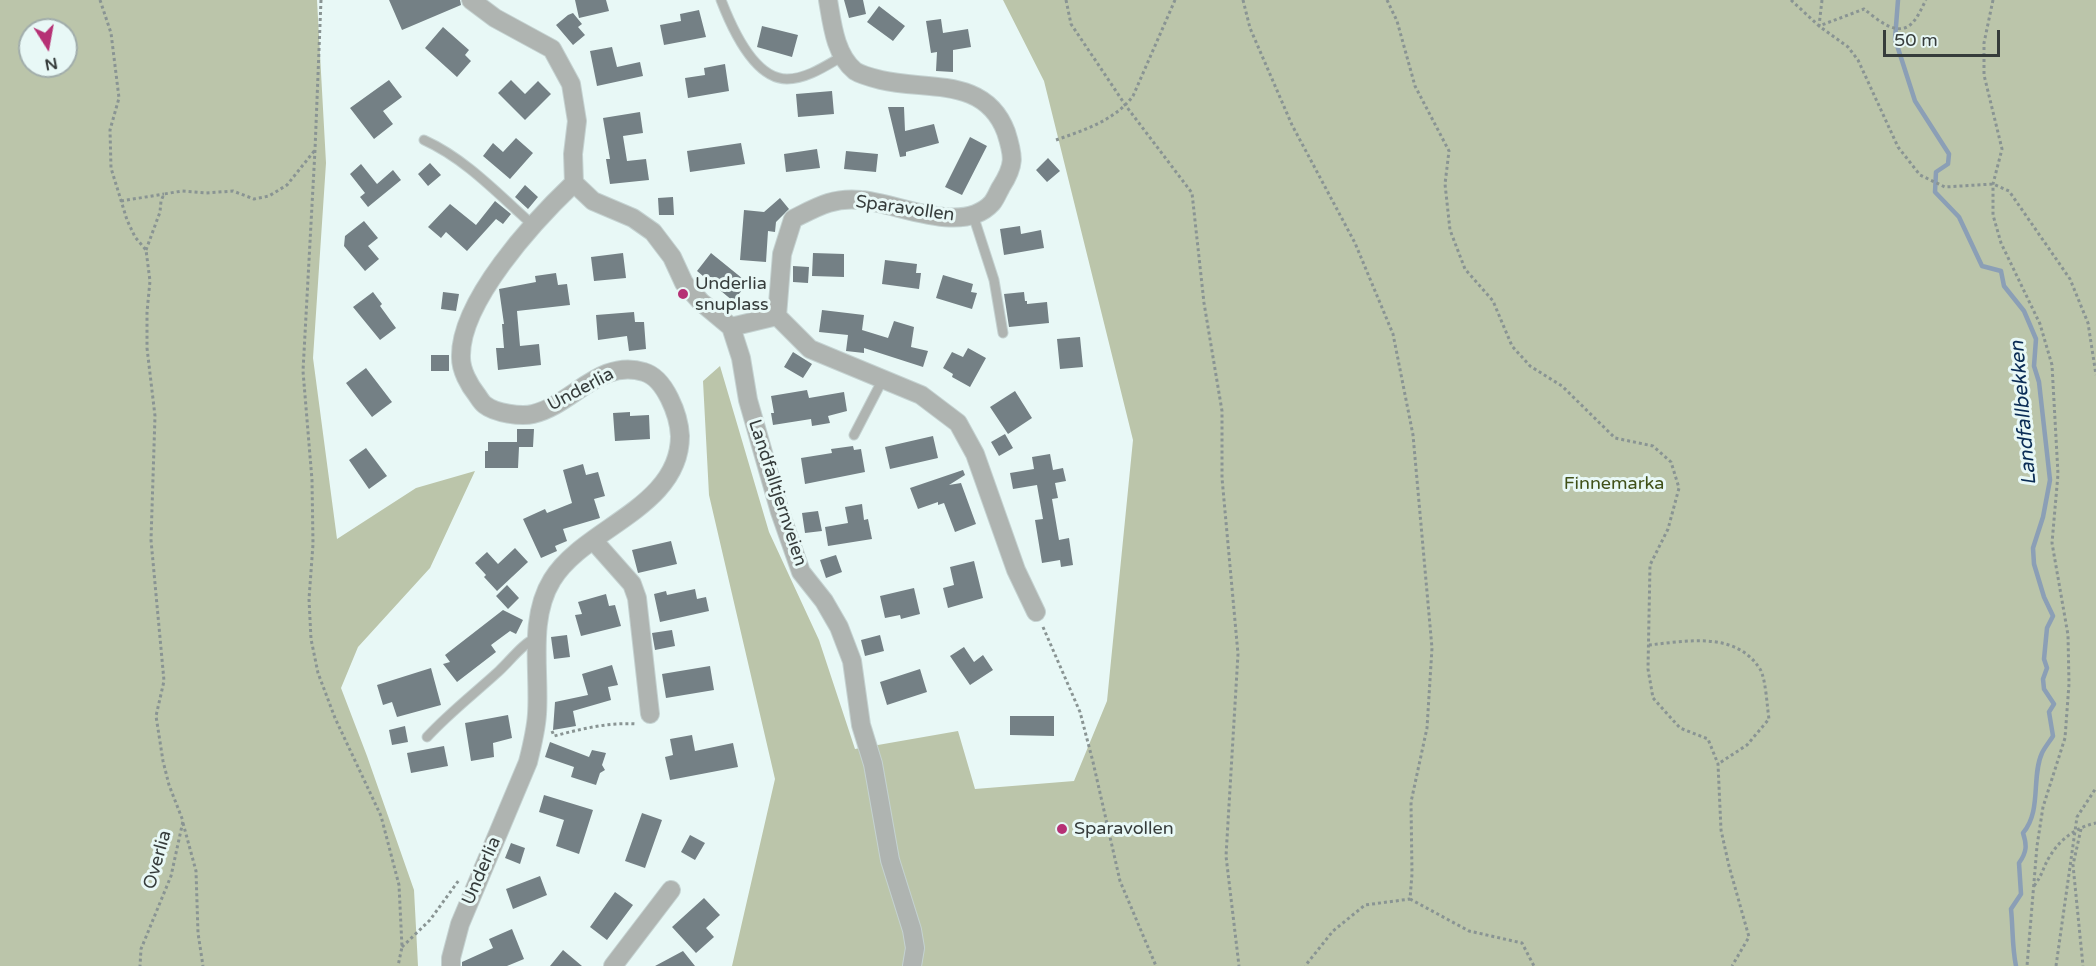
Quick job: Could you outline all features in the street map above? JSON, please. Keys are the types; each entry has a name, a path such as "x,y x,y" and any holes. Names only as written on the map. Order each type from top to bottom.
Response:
{"street":[{"path":"471,0 495,18 552,49 571,84 577,121 573,154 574,183 593,201 633,218 652,232 672,257 684,283 701,302 731,327 777,316 810,349 921,395 958,423 975,454 1016,570 1035,612"},
{"name":"Sparavollen","path":"777,316 783,254 793,219 828,201 861,200 926,214 962,217 973,215 991,204 1012,170 1013,154 1004,129 992,107 966,92 897,84 855,71 843,56 834,36 828,0"},
{"name":"Underlia","path":"451,966 460,924 528,762 535,738 538,686 537,638 542,603 552,580 569,559 636,510 660,487 676,459 680,436 675,412 666,390 646,372 621,368 598,377 552,406 533,414 510,414 485,406 469,385 460,359 465,325 483,292 534,226 574,183"},
{"name":"Landfalltjernveien","path":"731,327 741,358 748,400 773,490 801,572 824,601 839,627 852,661 861,725 873,764 890,860 912,930 915,948 912,966"},
{"path":"593,540 632,584 637,598 650,714"},
{"path":"614,966 671,890"}],"lane":[{"path":"721,0 745,49 754,62 774,75 786,79 796,78 816,71 843,56"},
{"path":"424,140 441,148 465,165 534,226"},
{"path":"973,215 992,272 1003,333"},
{"path":"854,435 883,379"},
{"path":"427,737 528,642 537,638"}],"path":[{"path":"100,0 111,33 119,98 110,130 111,168 127,220 135,237 146,250 164,194"},
{"path":"321,0 303,371 312,480 313,544 309,599 311,639 318,673 335,718 381,816 399,885 402,947 398,966"},
{"path":"1066,0 1071,24 1126,106 1192,193 1204,303 1222,411 1222,478 1238,654 1226,856 1239,966"},
{"path":"1056,140 1097,125 1126,106 1133,96 1175,0"},
{"path":"1243,0 1250,28 1292,125 1355,243 1393,334 1413,435 1432,648 1427,728 1411,802 1410,898"},
{"path":"1387,0 1397,21 1415,86 1449,151 1445,184 1450,230 1465,269 1493,301 1512,346 1530,366 1562,386 1615,438 1653,446 1671,462 1679,488 1668,529 1650,565 1648,669 1653,698 1680,728 1708,739 1718,764 1721,830 1749,937 1732,966"},
{"path":"1791,0 1819,26 1848,47 1858,60 1898,147 1920,175 1945,187 1993,184 2009,191 2070,279 2088,323 2096,375"},
{"path":"1819,26 1822,0"},
{"path":"1819,26 1864,9 1889,27 1900,30 1913,24 1926,0"},
{"path":"1993,0 1984,43 1984,75 2002,149 1993,184 1993,214 2001,243 2040,324 2052,365 2058,474 2052,543 2068,635 2065,738 2043,807 2033,887 2027,966"},
{"path":"121,201 182,191 207,193 233,191 254,199 269,196 287,185 315,150"},
{"name":"Overlia","path":"141,966 141,949 171,876 183,821 169,785 156,717 164,681 151,540 155,416 147,348 150,281 146,250"},
{"path":"1035,612 1080,712 1120,881 1156,966"},
{"path":"1649,645 1703,640 1739,647 1760,670 1769,719 1747,745 1718,764"},
{"path":"551,728 554,736 621,723 639,724 650,714"},
{"path":"2083,966 2073,865 2078,830 2077,817 2096,788"},
{"path":"183,821 196,871 198,933 203,966"},
{"path":"2033,887 2043,874 2049,857 2062,840 2078,830 2096,824"},
{"path":"2056,966 2078,830"},
{"path":"402,947 430,920 463,875"},
{"path":"1305,966 1333,931 1365,905 1410,898 1469,931 1522,942 1534,966"}],"green space":[{"path":"0,0 317,0 326,163 313,358 337,539 416,488 475,471 430,568 358,647 341,688 414,890 418,966 0,966"},
{"name":"Finnemarka","path":"1003,0 2096,0 2096,966 732,966 775,779 709,495 703,381 720,366 769,532 819,640 855,749 958,731 975,789 1074,781 1107,701 1133,440 1044,81"}],"building":[{"path":"389,0 460,0 461,5 402,30"},
{"path":"575,0 606,0 609,11 579,18"},
{"path":"844,0 863,0 866,14 849,18"},
{"path":"879,6 905,26 893,41 867,22"},
{"path":"699,10 706,37 664,45 660,25 681,21 680,14"},
{"path":"573,13 582,24 578,27 585,35 573,45 556,25"},
{"path":"941,19 943,33 968,29 971,47 953,50 953,72 936,71 937,52 931,53 926,21"},
{"path":"762,26 798,35 792,57 757,47"},
{"path":"443,27 469,50 465,55 471,61 457,77 425,48"},
{"path":"612,47 617,67 640,62 643,76 597,86 590,51"},
{"path":"725,64 729,91 688,98 685,78 705,75 704,68"},
{"path":"389,80 402,97 383,111 393,124 374,139 350,108"},
{"path":"511,80 525,94 538,81 551,94 525,120 498,93"},
{"path":"832,91 834,114 798,117 796,94"},
{"path":"888,107 904,107 905,131 934,124 939,143 906,152 906,156 900,157"},
{"path":"640,112 643,133 623,136 627,161 646,159 649,180 610,184 606,159 610,159 603,118"},
{"path":"970,137 987,146 962,195 945,187"},
{"path":"516,138 533,153 510,179 483,156 493,143 503,152"},
{"path":"741,143 745,164 690,172 687,151"},
{"path":"817,149 820,168 786,172 784,154"},
{"path":"846,151 878,154 876,172 844,169"},
{"path":"1048,158 1060,171 1047,182 1036,170"},
{"path":"430,163 441,175 428,186 418,174"},
{"path":"361,164 377,184 393,170 401,180 368,207 360,197 365,193 350,174"},
{"path":"525,185 538,197 528,209 515,197"},
{"path":"673,197 674,215 659,215 658,198"},
{"path":"780,198 789,209 776,222 775,232 768,231 766,262 740,260 744,210 764,212"},
{"path":"495,201 511,214 503,224 496,219 467,251 446,232 441,238 428,227 450,204 476,225"},
{"path":"364,221 378,238 368,246 379,259 365,271 344,246 345,236"},
{"path":"1020,226 1021,234 1041,230 1044,248 1004,255 1000,229"},
{"path":"623,253 626,278 594,281 591,257"},
{"path":"711,253 748,283 733,301 697,271"},
{"path":"813,253 844,254 844,277 812,276"},
{"path":"885,260 917,264 916,273 921,273 919,289 882,284"},
{"path":"793,266 809,267 808,283 793,282"},
{"path":"556,273 558,285 567,284 570,305 517,311 520,346 539,344 541,365 498,370 496,348 504,348 502,324 504,324 499,289 536,282 535,276"},
{"path":"943,275 973,284 971,292 977,293 972,309 936,298"},
{"path":"373,292 396,328 380,340 353,307"},
{"path":"443,292 459,294 456,311 441,309"},
{"path":"1024,292 1027,304 1047,302 1049,323 1009,327 1004,294"},
{"path":"822,310 864,315 862,330 888,338 894,321 914,327 911,347 928,351 923,367 864,348 864,353 846,351 848,335 819,332"},
{"path":"634,312 635,322 644,322 646,349 629,351 627,336 598,340 596,315"},
{"path":"1080,337 1083,367 1060,369 1057,339"},
{"path":"968,348 986,358 970,387 952,377 953,374 943,368 952,352 963,357"},
{"path":"793,352 812,364 803,378 784,367"},
{"path":"431,355 449,355 449,371 431,371"},
{"path":"366,368 392,402 372,417 346,383"},
{"path":"807,390 809,398 844,392 847,411 828,416 830,423 812,426 811,419 773,425 771,413 774,413 771,396"},
{"path":"1015,391 1032,418 1008,434 990,407"},
{"path":"630,412 630,416 649,415 650,439 615,441 613,413"},
{"path":"517,429 534,429 533,447 519,447 518,468 485,468 485,451 488,451 488,442 517,442"},
{"path":"1005,434 1013,448 999,456 991,442"},
{"path":"933,436 938,458 890,469 885,447"},
{"path":"853,446 854,450 861,449 865,472 805,484 801,458 832,453 831,449"},
{"path":"366,448 387,476 369,489 349,460"},
{"path":"1050,454 1053,470 1063,468 1066,481 1055,483 1058,498 1052,499 1059,540 1069,538 1073,565 1061,567 1060,560 1042,563 1035,520 1043,519 1037,485 1013,489 1010,473 1034,469 1032,457"},
{"path":"583,464 586,475 598,472 605,496 594,499 600,518 563,529 567,541 555,546 557,551 541,558 523,519 545,509 547,513 572,503 563,470"},
{"path":"963,470 965,475 949,485 961,483 976,524 955,532 944,503 938,505 938,502 918,509 910,488"},
{"path":"862,504 864,520 868,519 872,539 828,546 825,527 848,523 845,507"},
{"path":"818,511 822,531 805,533 802,513"},
{"path":"671,541 677,564 638,573 632,550"},
{"path":"515,548 528,562 497,591 475,563 487,552 498,564"},
{"path":"836,555 842,572 826,578 820,560"},
{"path":"974,561 983,598 948,608 943,588 954,585 950,567"},
{"path":"507,585 519,598 508,609 496,596"},
{"path":"914,588 920,614 901,619 900,615 885,618 880,596"},
{"path":"695,589 697,599 706,597 709,611 660,622 654,594 666,591 667,595"},
{"path":"606,594 609,606 615,605 621,626 581,636 575,615 582,614 578,602"},
{"path":"503,610 523,620 516,634 510,631 491,645 496,652 457,682 443,664 450,662 445,655"},
{"path":"672,630 675,646 655,650 652,633"},
{"path":"567,635 570,657 554,659 551,637"},
{"path":"880,635 884,651 865,656 861,640"},
{"path":"964,647 974,662 983,655 993,670 970,685 950,656"},
{"path":"612,665 618,685 608,687 611,700 573,711 576,726 553,730 555,702 588,695 582,674"},
{"path":"710,666 714,690 666,698 662,674"},
{"path":"431,668 441,705 397,717 392,702 383,705 377,685"},
{"path":"920,669 927,692 887,705 880,682"},
{"path":"508,715 512,738 493,743 494,757 471,761 465,723"},
{"path":"1010,716 1054,716 1054,736 1010,735"},
{"path":"405,726 408,742 392,745 389,730"},
{"path":"692,735 695,751 733,743 738,767 670,780 665,757 673,755 670,739"},
{"path":"550,742 589,757 592,750 606,753 602,765 605,770 600,773 596,785 571,777 574,767 545,757"},
{"path":"444,746 448,766 411,773 407,753"},
{"path":"544,795 593,810 579,854 556,846 564,820 539,812"},
{"path":"642,813 662,820 645,868 625,861"},
{"path":"690,835 705,843 695,860 681,852"},
{"path":"511,843 525,848 520,864 505,858"},
{"path":"540,876 547,895 513,909 506,889"},
{"path":"615,892 633,905 607,940 590,927"},
{"path":"704,898 720,915 706,928 714,937 696,953 672,927"},
{"path":"512,929 524,959 507,966 462,966 462,962 493,948 489,939"},
{"path":"563,950 582,966 550,966"},
{"path":"683,951 695,966 655,966"}],"waterway":[{"name":"Landfallbekken","path":"1898,0 1895,39 1915,101 1949,154 1948,164 1936,172 1935,192 1959,217 1982,266 2001,271 2004,286 2024,311 2036,339 2034,366 2039,382 2050,480 2043,517 2033,548 2034,564 2044,597 2053,616 2047,628 2044,659 2047,668 2043,679 2044,689 2054,704 2049,712 2053,736 2039,762 2032,815 2023,833 2026,848 2019,863 2021,894 2011,909 2016,966"}],"place":[{"name":"Underlia snuplass","path":"683,294"},
{"name":"Sparavollen","path":"1062,829"}]}
